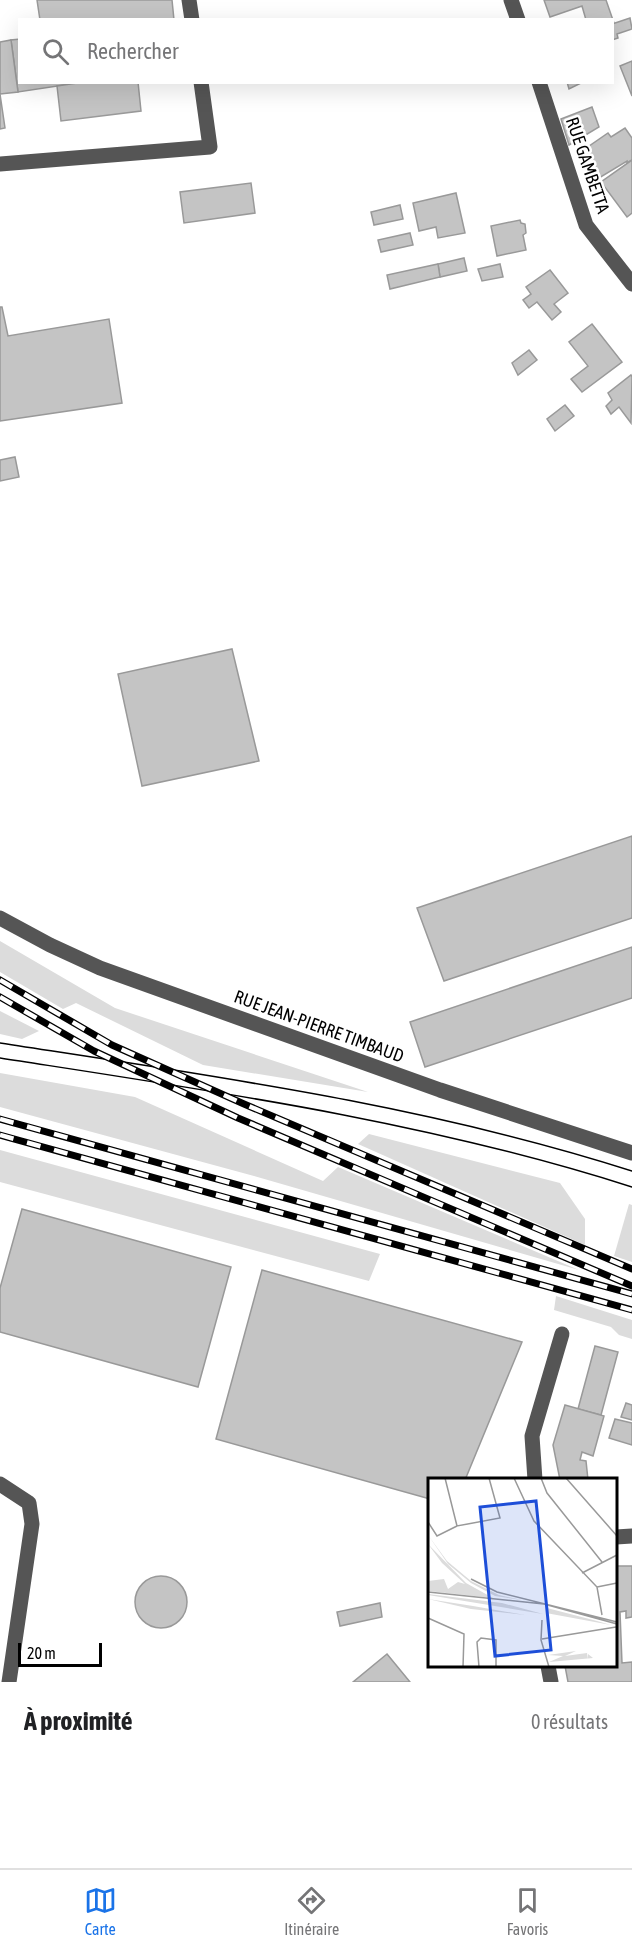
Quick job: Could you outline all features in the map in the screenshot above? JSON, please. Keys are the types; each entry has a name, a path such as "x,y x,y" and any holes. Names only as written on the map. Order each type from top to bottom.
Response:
{"street":[{"path":"189,0 192,18"},
{"path":"511,0 517,18"},
{"path":"0,164 210,147 201,84"},
{"name":"RUE GAMBETTA","path":"540,84 586,225 632,284"},
{"name":"RUE JEAN-PIERRE TIMBAUD","path":"0,918 100,968 440,1090 632,1152"},
{"path":"535,1478 532,1436 562,1334"},
{"path":"0,1484 29,1503 32,1524 9,1682"},
{"path":"617,1537 632,1536"},
{"path":"548,1667 551,1682"}],"shaded area":[{"path":"0,941 115,1008 368,1092 203,1065 76,1003 63,1009 0,972"},
{"path":"0,1011 39,1031 22,1039 0,1034"},
{"path":"0,1073 135,1097 323,1181 338,1167 579,1270 254,1176 0,1107"},
{"path":"369,1134 560,1183 585,1219 585,1245 358,1144"},
{"path":"0,1150 380,1254 369,1281 0,1182"},
{"path":"629,1204 632,1205 632,1262 614,1256"},
{"path":"556,1296 632,1320 632,1339 619,1335 611,1327 554,1310"}],"building":[{"path":"37,0 172,0 174,18 40,18"},
{"path":"544,0 606,0 612,18 585,18 582,6 550,17"},
{"path":"630,18 632,29 617,34 618,38 614,39 614,23"},
{"path":"18,39 18,84 71,84 18,92 11,40"},
{"path":"11,40 18,92 0,94 0,42"},
{"path":"632,61 632,96 620,66"},
{"path":"138,84 141,111 61,121 57,86"},
{"path":"568,84 579,84 569,89"},
{"path":"0,94 5,128 0,129"},
{"path":"592,107 599,127 569,145 561,119"},
{"path":"625,128 632,138 632,160 599,178 582,151 608,133 611,137"},
{"path":"632,160 632,213 627,217 601,182"},
{"path":"251,183 255,213 184,223 180,192"},
{"path":"456,193 465,233 438,238 436,227 419,231 413,203"},
{"path":"400,205 403,219 374,225 371,212"},
{"path":"520,220 525,224 526,233 523,235 526,250 497,256 491,226"},
{"path":"410,233 413,245 381,252 378,240"},
{"path":"464,258 467,271 440,277 438,264"},
{"path":"438,264 440,277 390,289 387,275"},
{"path":"500,264 503,277 482,281 478,269"},
{"path":"550,270 568,293 554,304 561,312 552,320 537,302 529,308 523,300 531,294 526,287"},
{"path":"0,307 2,307 8,336 109,319 122,403 0,421"},
{"path":"592,324 622,362 582,392 571,379 588,366 569,342"},
{"path":"529,350 537,360 518,375 512,363"},
{"path":"631,375 631,423 619,407 611,414 606,406 612,400 608,393"},
{"path":"565,405 574,416 555,431 547,419"},
{"path":"15,457 19,477 0,481 0,460"},
{"path":"232,649 259,761 142,786 118,674"},
{"path":"632,836 632,918 444,981 417,908"},
{"path":"632,947 632,998 425,1067 410,1022"},
{"path":"22,1209 231,1267 198,1387 0,1332 0,1288"},
{"path":"262,1270 522,1342 466,1478 428,1478 428,1498 216,1439"},
{"path":"595,1346 618,1352 601,1415 578,1409"},
{"path":"626,1403 632,1405 632,1420 621,1417"},
{"path":"565,1405 604,1416 593,1456 582,1452 580,1460 586,1461 588,1478 560,1478 553,1445"},
{"path":"615,1419 632,1423 632,1445 609,1438"},
{"path":"617,1566 632,1566 632,1617 626,1618 626,1611 620,1612 622,1663 632,1662 632,1682 568,1682 565,1667 617,1667"},
{"path":"156,1576 166,1576 175,1580 183,1588 187,1602 183,1616 175,1624 166,1628 156,1628 147,1624 139,1616 135,1607 135,1597 139,1588 147,1580"},
{"path":"380,1603 382,1617 340,1626 337,1612"},
{"path":"387,1654 410,1682 353,1682"}],"tram line":[{"path":"0,1043 239,1081 398,1110 554,1148 632,1171"},
{"path":"0,1058 239,1096 398,1126 554,1164 632,1187"}],"railway":[{"path":"0,980 112,1045 244,1104 632,1269"},
{"path":"0,997 94,1051 238,1118 632,1286"},
{"path":"0,1119 632,1294"},
{"path":"0,1135 632,1310"}]}
